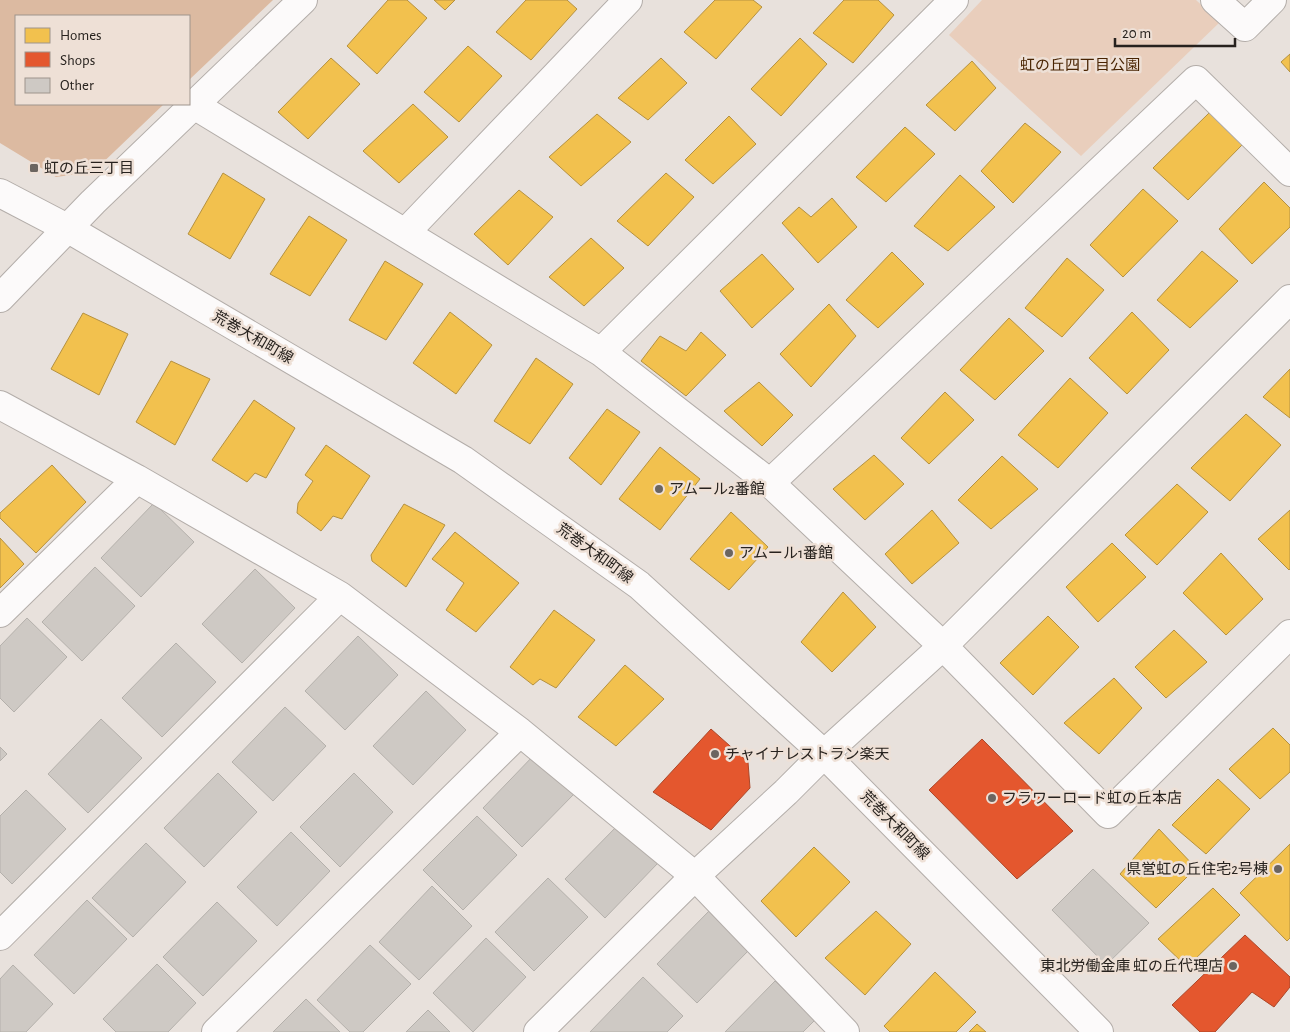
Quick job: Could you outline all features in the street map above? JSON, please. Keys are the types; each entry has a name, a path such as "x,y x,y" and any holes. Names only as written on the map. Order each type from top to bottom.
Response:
{"street":[{"path":"0,298 68,228 303,0"},
{"path":"405,233 628,0"},
{"path":"601,352 954,0"},
{"path":"1215,0 1245,27 1272,0"},
{"path":"770,484 1196,80 1290,172"},
{"path":"194,105 601,352 770,484 943,646 1108,814 1290,634"},
{"name":"荒巻大和町線","path":"0,193 68,228 464,460 638,585 824,754 1099,1032"},
{"path":"538,1032 695,876 824,754 943,646 1290,299"},
{"path":"0,405 137,479 340,596 520,732 695,876 845,1032"},
{"path":"0,613 137,479"},
{"path":"0,936 340,596"},
{"path":"216,1032 520,732"}],"green space":[{"name":"虹の丘四丁目公園","path":"982,0 1196,0 1220,22 1081,156 949,35"}],"shaded area":[{"path":"0,0 273,0 190,79 190,15 15,15 15,105 163,105 93,172 56,177 0,143"}],"building: Homes":[{"path":"388,0 407,0 427,18 377,74 347,46"},
{"path":"434,0 455,0 445,10"},
{"path":"526,0 567,0 577,9 531,60 496,32"},
{"path":"715,0 753,0 762,7 716,59 684,32"},
{"path":"844,0 878,0 894,15 853,63 813,33"},
{"path":"800,38 827,64 781,116 751,89"},
{"path":"468,46 502,76 459,122 424,92"},
{"path":"1290,54 1290,72 1281,62"},
{"path":"331,58 360,84 308,139 278,112"},
{"path":"661,58 687,83 648,120 618,98"},
{"path":"972,61 996,88 955,131 926,105"},
{"path":"413,104 448,137 399,183 363,151"},
{"path":"1209,113 1242,145 1188,200 1153,168"},
{"path":"597,114 631,142 581,186 549,157"},
{"path":"729,116 756,144 713,184 685,160"},
{"path":"1025,123 1061,152 1013,203 981,171"},
{"path":"905,127 935,154 886,202 856,177"},
{"path":"223,173 265,199 230,259 188,234"},
{"path":"666,173 694,197 648,246 617,221"},
{"path":"960,175 995,207 948,251 914,226"},
{"path":"1264,182 1290,208 1290,227 1252,264 1219,229"},
{"path":"1143,189 1178,221 1123,277 1090,245"},
{"path":"519,190 553,217 508,265 474,234"},
{"path":"832,198 857,227 818,263 782,223 799,207 811,217"},
{"path":"309,216 347,240 310,296 270,274"},
{"path":"591,238 624,268 584,306 549,277"},
{"path":"1202,251 1238,281 1190,328 1157,300"},
{"path":"892,252 924,284 878,328 846,300"},
{"path":"762,254 794,289 752,328 720,291"},
{"path":"1067,258 1104,290 1062,337 1025,308"},
{"path":"385,261 423,284 386,340 349,320"},
{"path":"829,304 856,336 811,387 780,354"},
{"path":"450,312 492,345 456,394 413,363"},
{"path":"1132,312 1169,350 1127,394 1089,358"},
{"path":"83,313 128,334 99,395 51,369"},
{"path":"1009,318 1044,351 995,400 960,370"},
{"path":"701,332 726,355 686,396 641,361 660,336 686,351"},
{"path":"536,358 573,384 530,444 494,421"},
{"path":"171,361 210,379 175,445 136,422"},
{"path":"1290,369 1290,418 1263,397"},
{"path":"1070,378 1108,413 1058,468 1018,435"},
{"path":"759,382 793,415 762,446 724,411"},
{"path":"945,392 974,420 929,464 901,438"},
{"path":"254,400 295,428 266,478 255,473 247,482 212,460"},
{"path":"607,409 640,432 601,485 569,458"},
{"path":"1246,414 1281,445 1230,501 1191,468"},
{"path":"326,445 370,476 342,519 333,516 321,531 297,513 298,503 313,481 305,475"},
{"name":"アムール2番館","path":"660,447 700,479 660,530 619,499"},
{"path":"874,455 904,484 865,520 833,489"},
{"path":"1002,456 1038,489 991,529 958,500"},
{"path":"52,465 86,502 36,553 0,518 0,513"},
{"path":"1177,484 1208,512 1157,565 1125,535"},
{"path":"404,504 445,525 406,587 372,561 371,555"},
{"path":"932,510 959,543 912,584 885,554"},
{"path":"1290,510 1290,569 1289,570 1258,539"},
{"name":"アムール1番館","path":"731,512 768,547 729,590 690,559"},
{"path":"455,532 519,583 476,632 446,610 464,583 432,559"},
{"path":"0,538 24,564 0,588"},
{"path":"1112,543 1146,577 1098,622 1066,587"},
{"path":"1221,553 1263,599 1226,635 1183,593"},
{"path":"843,592 876,627 832,672 801,642"},
{"path":"554,610 595,640 556,688 540,679 533,685 510,667"},
{"path":"1048,616 1079,647 1033,695 1000,663"},
{"path":"1174,630 1207,662 1166,698 1135,667"},
{"path":"625,665 664,699 616,746 578,717"},
{"path":"1114,678 1142,708 1099,754 1064,723"},
{"path":"1273,728 1290,745 1290,772 1260,799 1229,769"},
{"path":"1218,779 1250,809 1206,854 1172,825"},
{"path":"1159,829 1196,868 1156,908 1120,874"},
{"name":"県営虹の丘住宅2号棟","path":"1290,844 1290,938 1287,941 1240,893"},
{"path":"814,847 850,882 796,937 761,901"},
{"path":"1213,888 1240,915 1187,967 1158,939"},
{"path":"876,911 911,944 865,995 825,958"},
{"path":"935,972 976,1012 956,1032 890,1032 884,1026"},
{"path":"977,1024 986,1032 969,1032"}],"building: Shops":[{"path":"711,729 748,762 750,788 711,830 653,792"},
{"path":"982,739 1073,831 1017,879 929,790"},
{"path":"1245,935 1290,977 1290,987 1274,1007 1252,992 1215,1032 1200,1032 1172,1005"}],"building: Other":[{"path":"154,503 194,542 141,597 101,558"},
{"path":"95,567 135,606 82,661 42,622"},
{"path":"255,569 295,608 242,663 202,624"},
{"path":"27,618 67,657 14,712 0,698 0,646"},
{"path":"358,636 398,675 345,730 305,691"},
{"path":"176,643 216,682 162,737 122,698"},
{"path":"426,691 466,730 413,785 373,746"},
{"path":"285,707 326,746 273,801 232,762"},
{"path":"101,719 142,758 88,813 48,774"},
{"path":"0,747 7,754 0,761"},
{"path":"536,753 576,792 522,847 483,808"},
{"path":"218,773 257,812 204,867 164,828"},
{"path":"354,773 393,812 340,867 300,827"},
{"path":"26,790 66,829 12,884 0,872 0,816"},
{"path":"477,816 517,855 463,910 423,870"},
{"path":"619,824 658,863 605,918 565,879"},
{"path":"291,832 330,871 277,926 237,887"},
{"path":"146,843 186,882 133,937 92,898"},
{"path":"1093,869 1149,923 1106,965 1052,910"},
{"path":"548,878 588,917 534,971 495,932"},
{"path":"432,886 472,926 419,980 379,942"},
{"path":"87,900 127,939 74,994 34,955"},
{"path":"217,902 257,941 203,996 163,957"},
{"path":"710,910 750,949 697,1003 657,964"},
{"path":"486,938 526,977 473,1032 433,993"},
{"path":"370,945 411,984 363,1032 350,1032 317,1000"},
{"path":"157,964 196,1003 168,1032 116,1032 103,1019"},
{"path":"13,965 53,1004 26,1032 0,1032 0,979"},
{"path":"643,977 683,1016 667,1032 590,1032"},
{"path":"775,981 815,1020 803,1032 725,1032"},
{"path":"306,999 340,1032 273,1032"},
{"path":"428,1010 450,1032 406,1032"}],"place":[{"name":"虹の丘三丁目","path":"34,168"},
{"name":"アムール2番館","path":"659,489"},
{"name":"アムール1番館","path":"729,553"},
{"name":"チャイナレストラン楽天","path":"715,754"},
{"name":"フラワーロード虹の丘本店","path":"992,798"},
{"name":"県営虹の丘住宅2号棟","path":"1278,869"},
{"name":"東北労働金庫 虹の丘代理店","path":"1233,966"}]}
